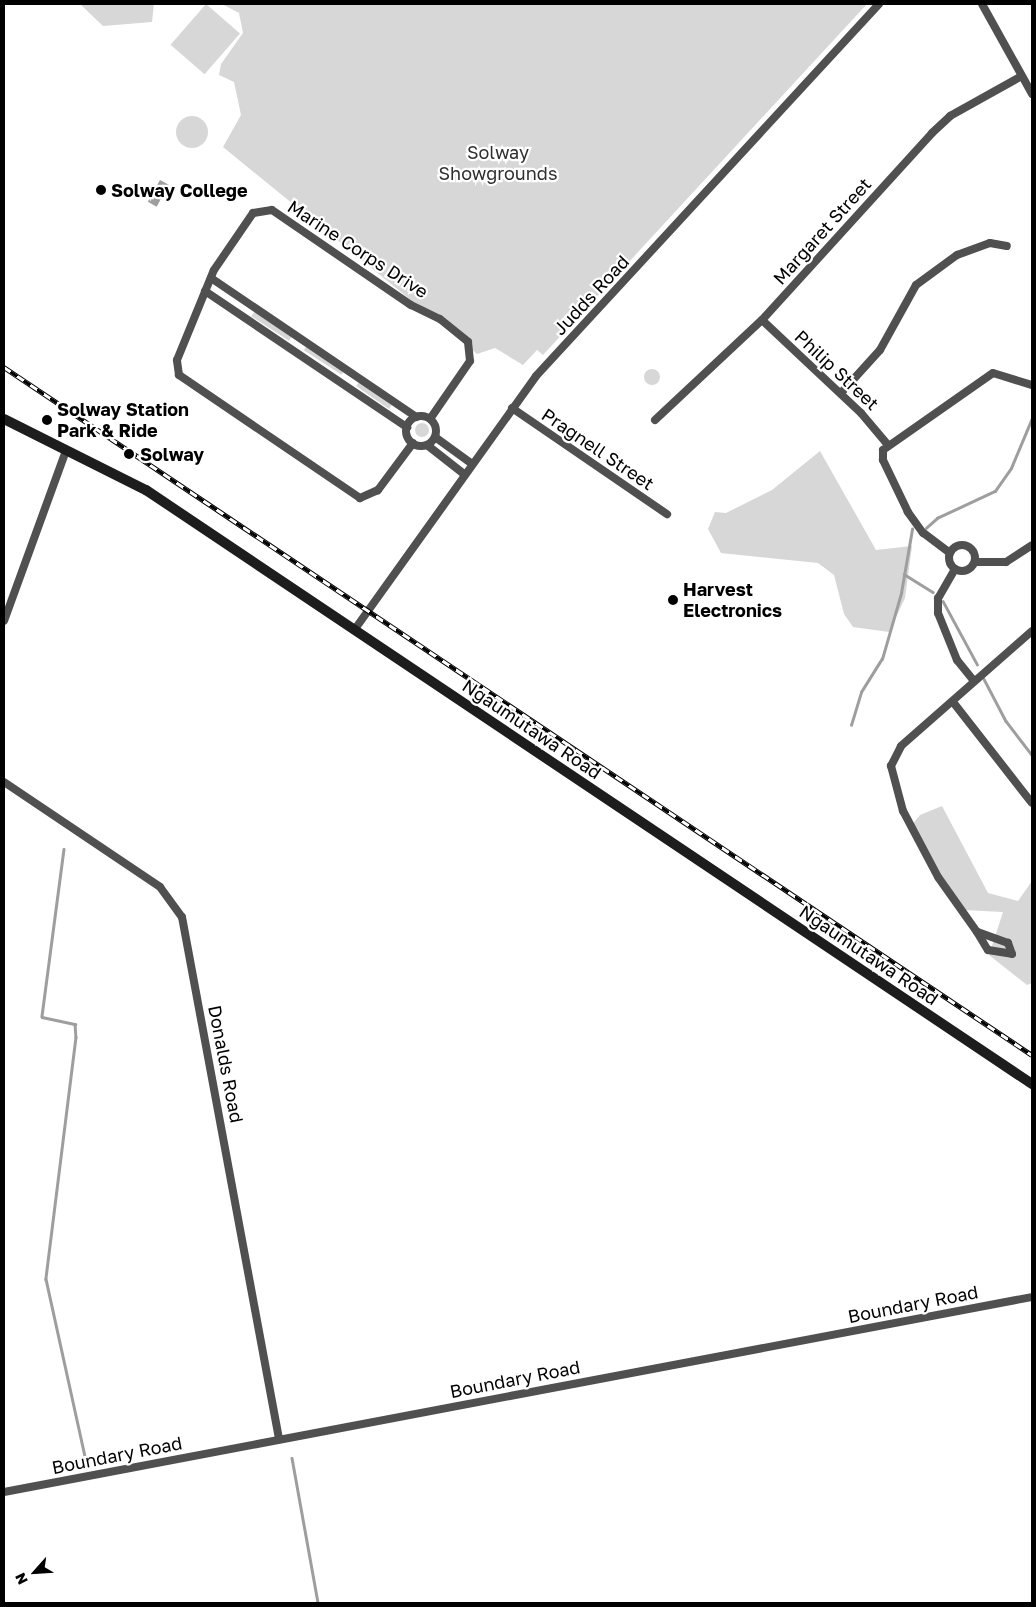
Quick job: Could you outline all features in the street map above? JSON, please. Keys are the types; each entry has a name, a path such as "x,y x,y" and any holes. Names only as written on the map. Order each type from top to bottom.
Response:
{"main road":[{"name":"Ngaumutawa Road","path":"4,419 146,490 1032,1084"}],"street":[{"name":"Judds Road","path":"355,629 512,408 879,4"},
{"path":"982,4 1032,94"},
{"name":"Margaret Street","path":"654,420 762,320 938,127 1022,76"},
{"name":"Marine Corps Drive","path":"413,443 378,490 360,498 184,382 176,360 211,278 253,213 272,210 411,305 440,319 468,342 470,361 430,419"},
{"path":"840,393 880,350 916,285 957,255 990,243 1007,246"},
{"path":"211,278 416,417 430,419 435,437 472,464"},
{"path":"206,291 347,384 408,427 413,443 427,445 464,474"},
{"path":"242,314 248,304"},
{"name":"Philip Street","path":"762,320 840,393 888,445"},
{"path":"294,349 302,339"},
{"path":"972,680 957,660 938,613 938,598 955,569 950,553 923,533 908,512 883,460 888,445 993,373 1032,385"},
{"path":"347,384 353,374"},
{"name":"Pragnell Street","path":"512,408 667,514"},
{"path":"408,427 416,417"},
{"path":"427,445 435,437"},
{"path":"4,621 66,451"},
{"path":"955,569 966,571 975,562 1006,562 1032,545"},
{"path":"950,553 955,546 969,546 975,562"},
{"path":"977,932 924,854 892,776 893,755 900,746 953,702 972,680 1032,631"},
{"path":"953,702 1032,803"},
{"name":"Donalds Road","path":"4,782 160,887 182,917 279,1439"},
{"name":"Boundary Road","path":"4,1492 1032,1297"}],"green space":[{"path":"80,4 154,4 152,22 103,26"},
{"path":"206,4 240,34 205,74 171,45"},
{"name":"Solway Showgrounds","path":"222,4 867,4 543,355 537,350 523,365 495,348 477,354 223,147 241,115 234,82 219,75 221,64 243,33 239,13"},
{"path":"192,116 204,120 208,132 204,144 192,148 180,144 176,132 180,120"},
{"path":"254,312 292,337 289,341 251,316"},
{"path":"306,347 344,372 342,375 304,350"},
{"path":"652,369 658,371 660,377 658,383 652,385 646,383 644,377 646,371"},
{"path":"359,382 392,405 389,409 356,386"},
{"path":"419,423 425,423 429,430 425,437 419,437 415,433 415,427"},
{"path":"820,451 876,550 912,546 905,598 889,632 853,627 844,614 834,575 818,563 721,553 708,529 715,512 726,513 772,490"},
{"path":"942,806 988,893 1018,901 1032,881 1032,983 1027,985 989,955 1003,912 963,910 943,889 911,826 920,815"}],"shaded area":[{"path":"160,180 169,185 157,207 148,202"}],"waterway":[{"path":"926,528 937,518 995,491 1011,468 1032,418"},
{"path":"851,725 861,692 882,659 901,593 912,529"},
{"path":"904,574 933,592"},
{"path":"943,601 977,664"},
{"path":"984,679 1006,721 1032,755"},
{"path":"64,849 42,1017 75,1024 76,1037 46,1279 85,1457"},
{"path":"292,1458 318,1603"}],"railway":[{"path":"4,367 1032,1055"}],"place":[{"name":"Solway College","path":"101,190"},
{"name":"Solway Station Park & Ride","path":"47,420"},
{"name":"Solway","path":"129,454"},
{"name":"Harvest Electronics","path":"673,600"}]}
